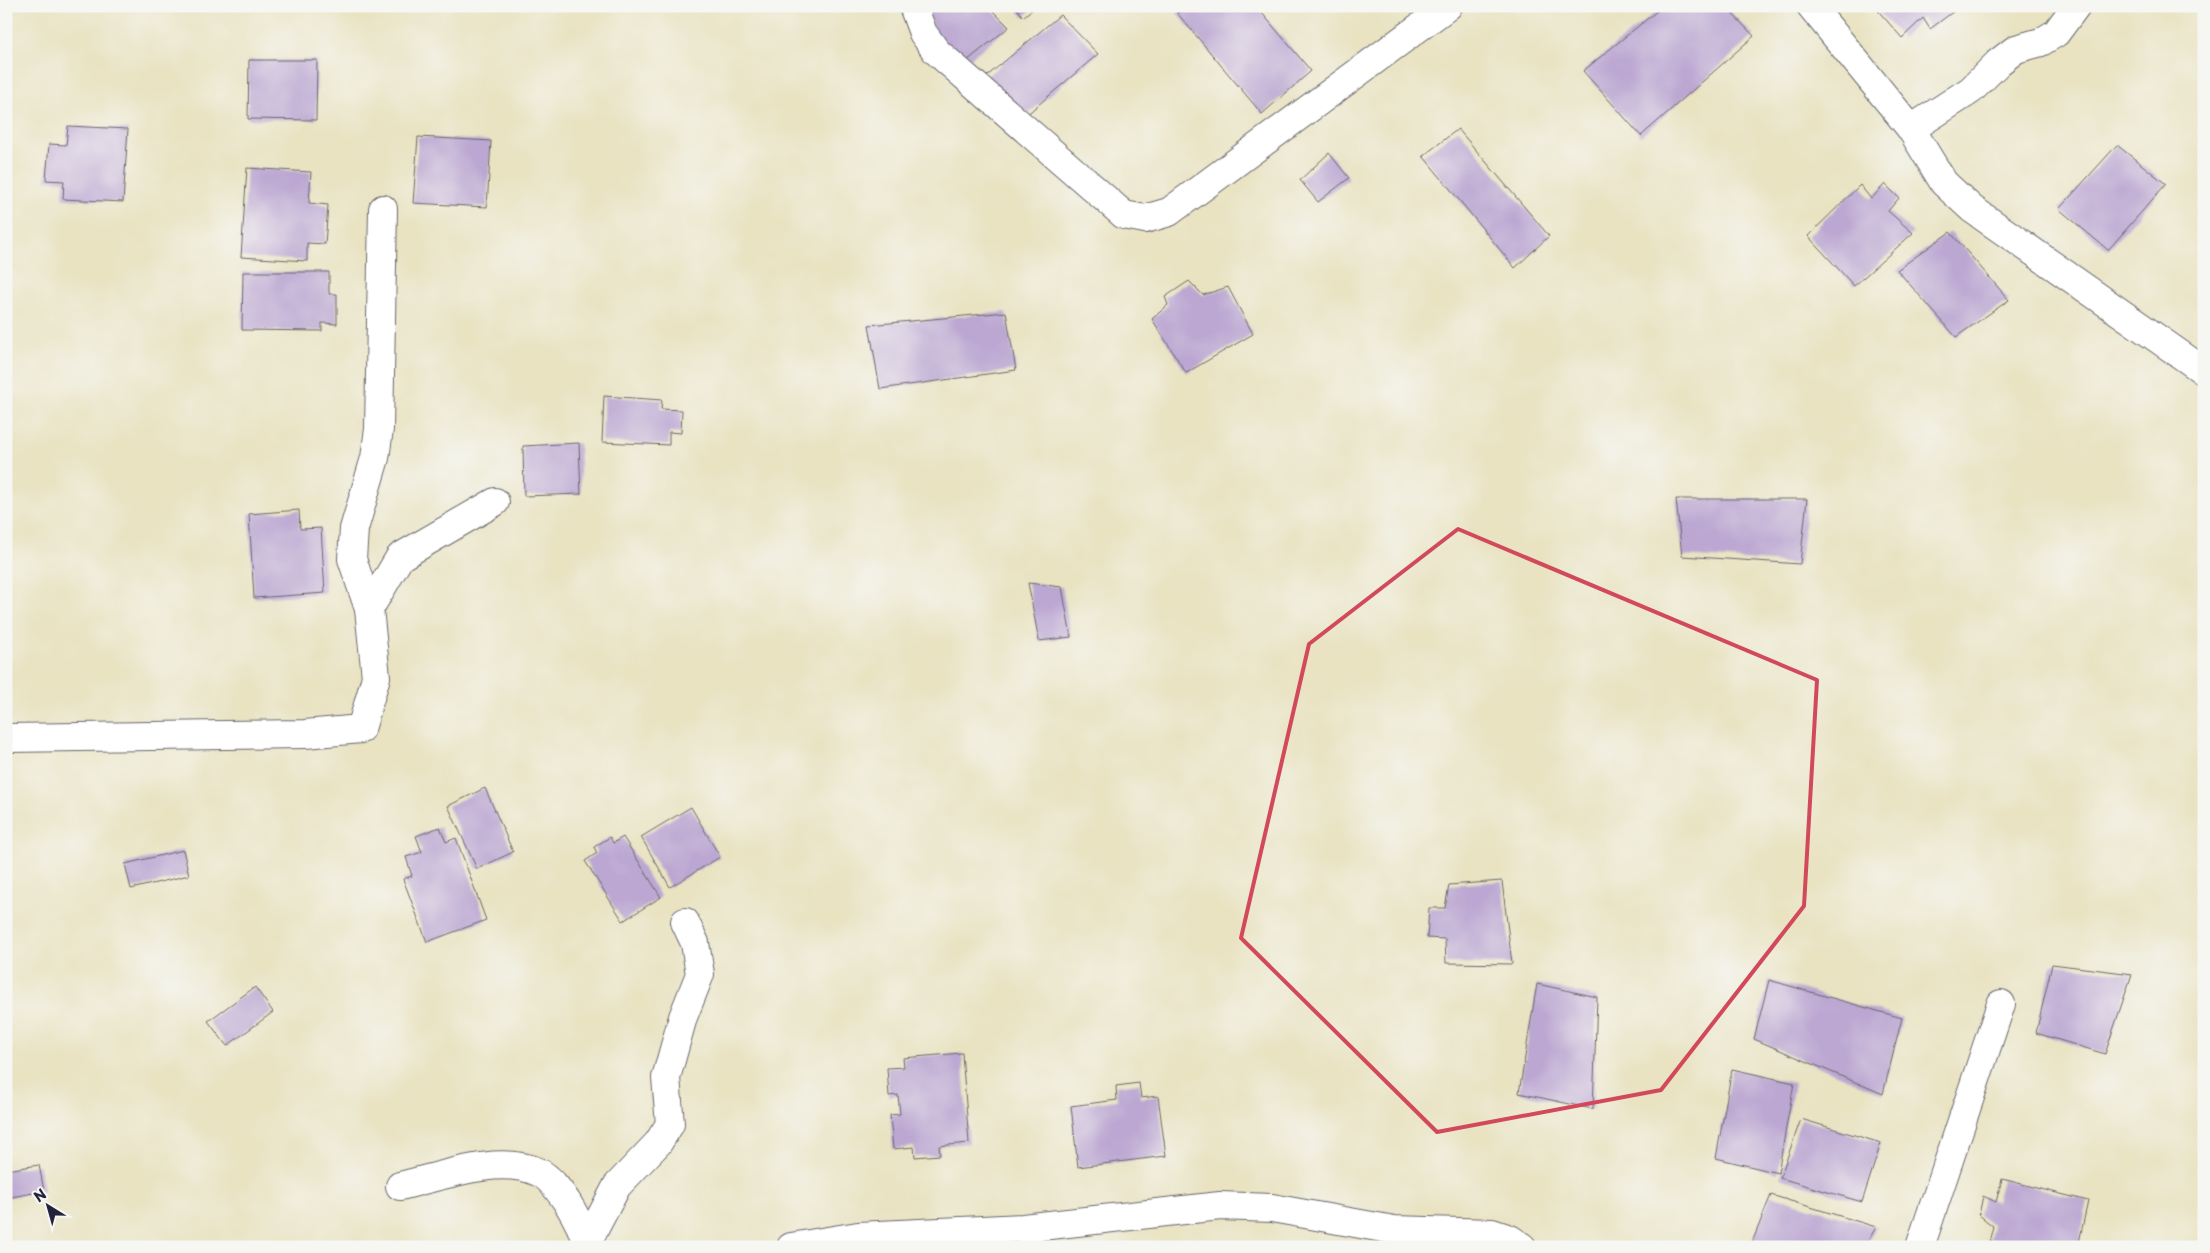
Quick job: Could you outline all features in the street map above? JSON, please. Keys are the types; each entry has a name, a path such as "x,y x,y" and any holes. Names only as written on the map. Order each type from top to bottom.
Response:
{"street":[{"path":"913,6 923,33 936,51 1124,215 1145,219 1169,212 1448,6"},
{"path":"1811,6 1911,129 1944,183 1972,209 2204,371"},
{"path":"1911,129 1971,90 1999,62 2016,49 2041,42 2056,33 2076,6"},
{"path":"6,738 305,734 361,729 376,677 369,609 352,559 354,529 374,458 379,429 383,209"},
{"path":"369,609 400,557 495,502"},
{"path":"587,1245 617,1186 658,1143 670,1124 666,1078 683,1018 700,974 695,943 685,922"},
{"path":"1920,1247 2000,1004"},
{"path":"400,1186 492,1165 522,1166 540,1172 559,1191 574,1213 587,1245"},
{"path":"791,1247 858,1236 1023,1228 1220,1206 1272,1208 1394,1230 1492,1234 1510,1239 1522,1247"}],"highlighted area":[{"path":"1458,529 1817,680 1804,906 1661,1090 1437,1132 1241,938 1309,644"}],"building":[{"path":"925,6 988,6 1009,27 962,65 937,35"},
{"path":"1015,6 1036,6 1023,17"},
{"path":"1187,6 1256,6 1311,71 1262,114 1177,13"},
{"path":"1663,6 1725,6 1754,36 1641,136 1583,71"},
{"path":"1874,6 1950,6 1954,11 1930,29 1923,18 1902,38"},
{"path":"1060,15 1098,54 1024,117 987,76"},
{"path":"249,60 317,60 316,120 248,119"},
{"path":"68,126 128,129 123,202 63,199 64,181 46,180 49,144 66,145"},
{"path":"1458,129 1549,236 1515,268 1423,156"},
{"path":"418,137 491,141 487,207 413,203"},
{"path":"2117,145 2166,184 2108,250 2059,209"},
{"path":"1329,153 1349,178 1318,202 1300,180"},
{"path":"247,168 311,172 309,203 328,205 325,244 307,243 307,261 241,257"},
{"path":"1885,184 1899,198 1888,211 1913,233 1854,286 1808,236 1860,185 1871,199"},
{"path":"1950,232 2009,300 1956,337 1897,270"},
{"path":"243,272 329,272 329,294 337,294 337,324 322,323 322,331 242,330"},
{"path":"1189,281 1203,295 1228,287 1253,334 1186,373 1152,319 1168,305 1165,297"},
{"path":"1006,312 1016,370 880,389 869,325"},
{"path":"604,396 662,400 661,409 682,410 681,433 669,432 669,445 602,442"},
{"path":"579,443 581,494 524,496 523,446"},
{"path":"1676,499 1807,499 1800,564 1682,556"},
{"path":"299,510 300,529 321,528 325,593 254,598 249,514"},
{"path":"1028,583 1062,587 1071,637 1039,641"},
{"path":"485,788 513,852 477,869 448,806"},
{"path":"691,807 720,857 670,887 641,837"},
{"path":"440,827 446,842 456,838 486,920 427,942 403,879 412,876 406,857 422,852 416,836"},
{"path":"610,837 613,843 623,837 661,897 623,921 585,861 597,853 594,847"},
{"path":"183,850 189,875 131,889 125,864"},
{"path":"1502,881 1512,964 1446,963 1445,939 1427,938 1429,908 1445,908 1449,885"},
{"path":"2052,964 2132,974 2105,1054 2036,1033"},
{"path":"1769,980 1902,1018 1883,1094 1754,1039"},
{"path":"1537,984 1597,997 1593,1109 1519,1093"},
{"path":"255,987 273,1012 227,1046 208,1021"},
{"path":"962,1053 969,1143 939,1146 940,1155 915,1157 914,1147 893,1149 890,1115 900,1114 898,1095 889,1096 887,1068 904,1067 903,1058"},
{"path":"1732,1069 1794,1083 1778,1173 1716,1158"},
{"path":"1139,1083 1141,1098 1158,1096 1166,1156 1078,1167 1071,1106 1117,1100 1116,1086"},
{"path":"1801,1119 1881,1143 1862,1202 1780,1178"},
{"path":"39,1165 44,1191 6,1198 6,1170"},
{"path":"2002,1179 2088,1201 2078,1247 1988,1247 1993,1226 1979,1215 1983,1196 1996,1202"},
{"path":"1771,1195 1876,1227 1865,1247 1757,1247 1751,1245"}]}
